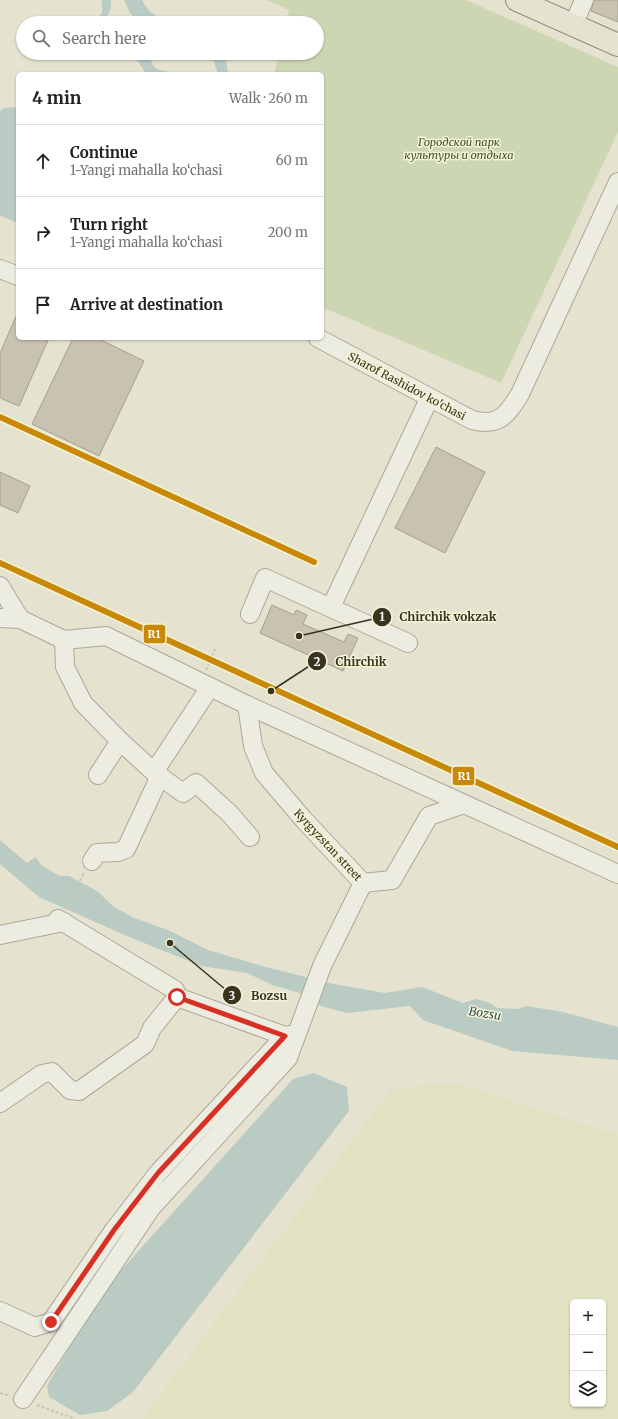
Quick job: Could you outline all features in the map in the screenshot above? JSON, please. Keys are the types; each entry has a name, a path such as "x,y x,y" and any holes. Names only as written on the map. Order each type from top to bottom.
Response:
{"main road":[{"path":"517,0 618,45"},
{"path":"547,0 581,7 618,32"}],"street":[{"name":"Sharof Rashidov ko'chasi","path":"322,340 472,420 486,422 500,419 512,407 520,394 618,182"},
{"path":"0,270 16,275"},
{"path":"331,607 429,398"},
{"path":"250,614 265,578 408,643"},
{"path":"0,586 20,619"},
{"path":"0,618 20,619 64,640 106,636 247,705 618,874"},
{"path":"64,640 65,667 83,703 120,741 157,774 183,793 195,783 230,814 250,837"},
{"path":"92,861 97,853 118,852 126,849 157,774 205,685"},
{"name":"Kyrgyzstan street","path":"247,705 253,746 264,773 304,820 363,883 392,880 429,816 464,804"},
{"path":"98,775 120,741"},
{"path":"0,1311 35,1327 51,1322 114,1230 158,1173 291,1035 309,1006 322,966 363,883"},
{"path":"0,934 61,920 175,990 177,997"},
{"path":"177,997 291,1035"},
{"path":"0,1103 42,1074 52,1072 70,1090 79,1092 146,1044 152,1028 177,997"},
{"path":"23,1399 151,1208 288,1058 291,1035"}],"path":[{"path":"205,685 216,647"},
{"path":"61,920 92,861"}],"green space":[{"name":"Городской парк культуры и отдыха","path":"267,0 466,0 618,67 618,132 501,383 324,308 324,72 274,72 277,60 324,60 324,16 288,16 289,10"},
{"path":"451,1082 618,1135 618,1419 142,1419 390,1090"}],"water":[{"path":"102,0 111,0 111,8 107,16 99,16 102,13"},
{"path":"124,0 142,0 148,10 156,16 133,16"},
{"path":"137,60 151,60 158,69 172,72 145,72"},
{"path":"213,60 226,60 228,72 217,72"},
{"path":"16,107 15,222 0,215 0,111 4,108"},
{"name":"Bozsu","path":"0,840 27,863 36,857 41,865 60,876 69,876 97,891 114,907 134,918 168,930 208,950 262,966 329,983 385,993 422,987 463,1003 476,999 490,1003 498,1008 517,1009 527,1006 563,1012 618,1027 618,1060 512,1051 423,1020 410,1006 347,1013 321,1006 300,993 272,985 247,973 201,966 129,937 39,897 0,864"},
{"path":"313,1073 347,1087 349,1111 133,1392 107,1411 80,1415 49,1397 47,1386 97,1297 293,1079"}],"building":[{"path":"594,0 618,0 618,22 591,11"},
{"path":"16,317 16,340 48,340 19,406 0,398 0,353"},
{"path":"72,340 101,340 144,361 99,456 32,424"},
{"path":"436,447 485,472 445,553 395,528"},
{"path":"0,472 30,486 18,513 0,505"},
{"path":"272,605 294,615 296,610 307,615 303,624 344,642 348,634 358,638 343,671 260,633"}],"transit line":[{"name":"R1","path":"0,417 314,562"},
{"name":"R1","path":"0,563 618,847"}],"place":[{"name":"Chirchik vokzak","path":"299,636"},
{"name":"Chirchik","path":"271,691"},
{"name":"Bozsu","path":"170,943"}],"route":[{"path":"51,1322 114,1230 158,1173 285,1036 177,997"}]}
